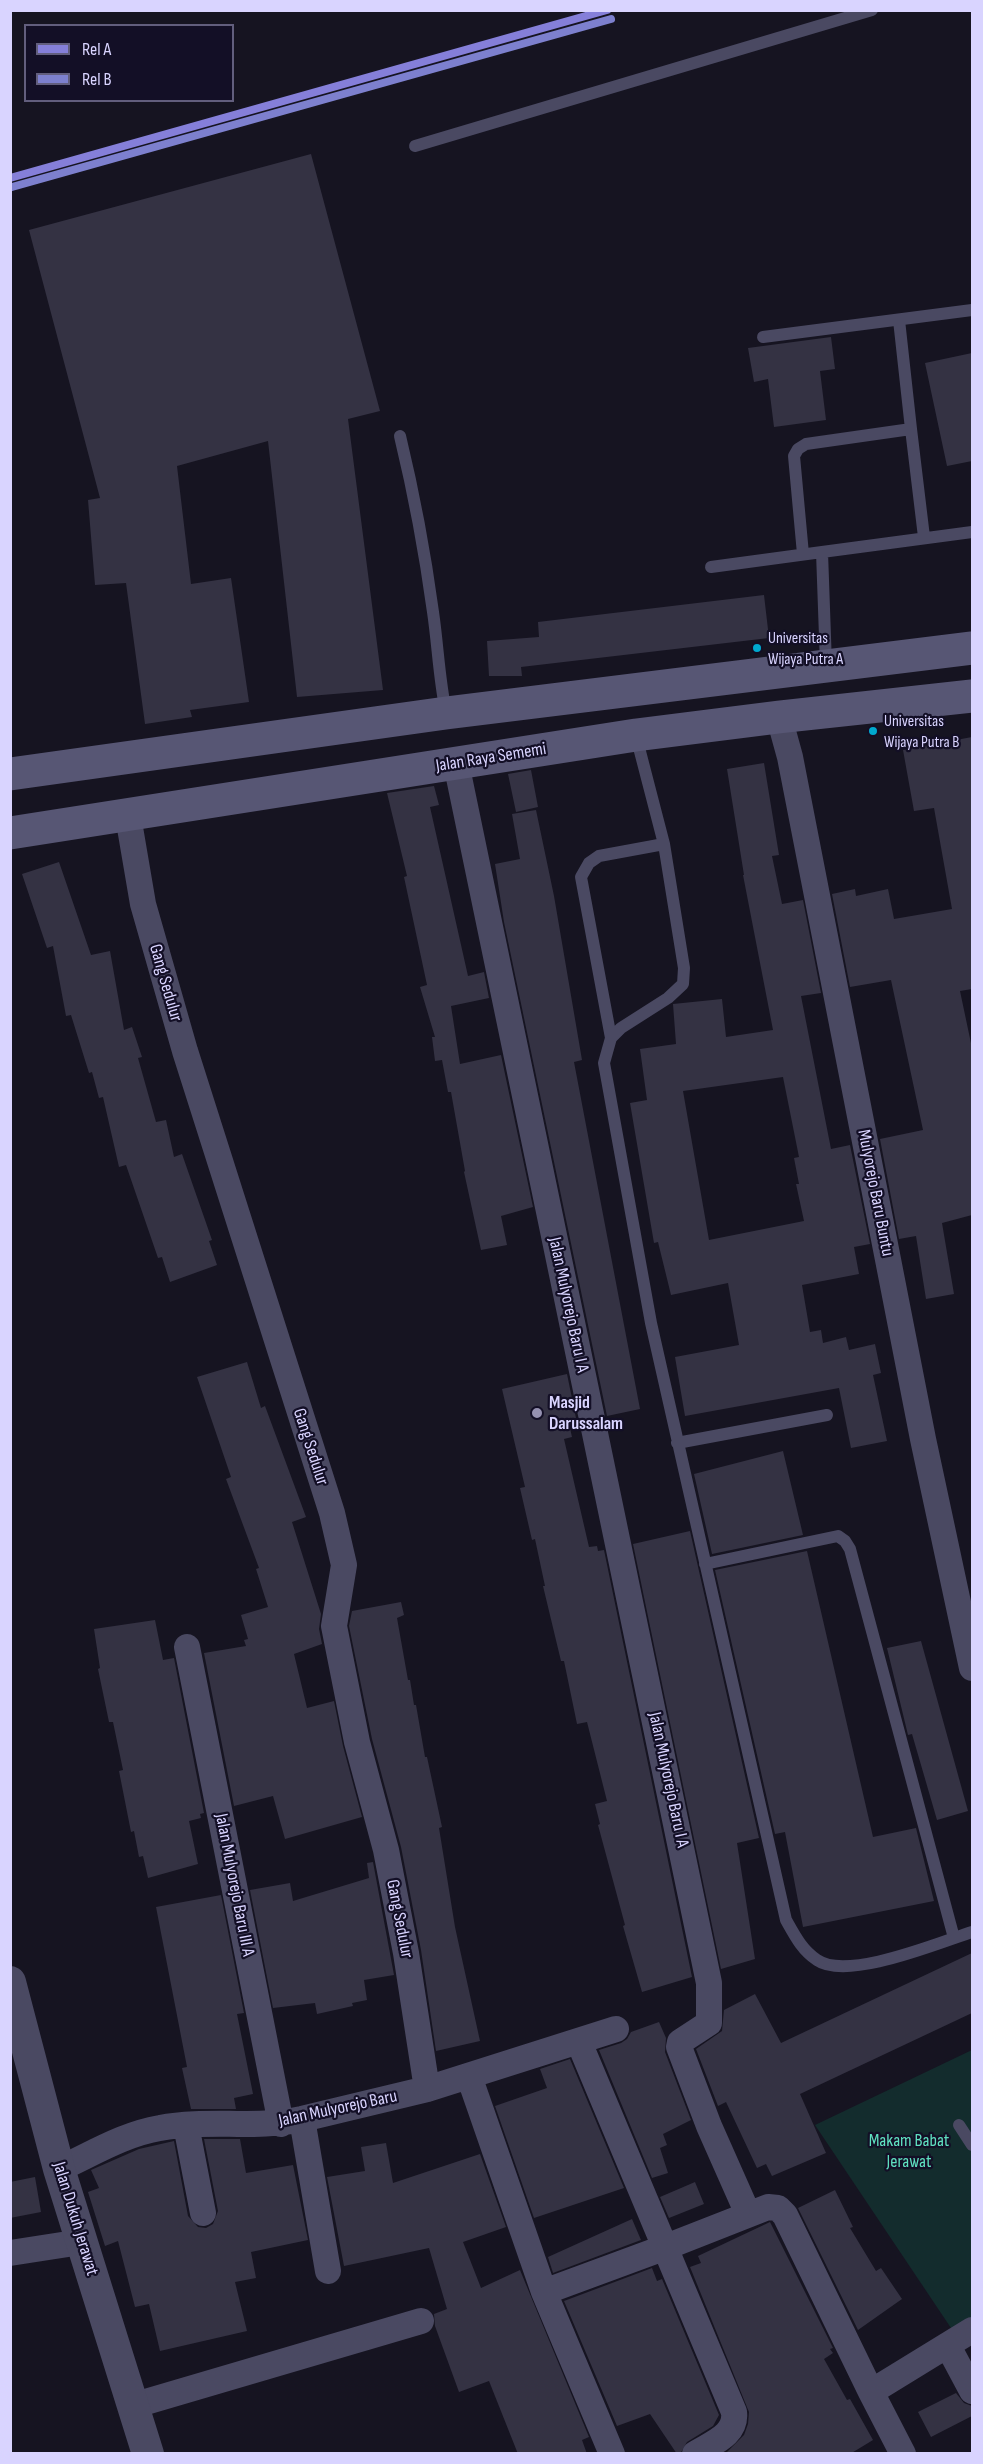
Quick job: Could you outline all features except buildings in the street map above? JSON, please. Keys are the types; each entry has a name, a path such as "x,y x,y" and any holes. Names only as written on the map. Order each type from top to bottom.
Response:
{"main road":[{"path":"10,774 446,713 972,648"},
{"name":"Jalan Raya Sememi","path":"10,833 130,836 636,735 784,736 972,696"}],"street":[{"name":"Mulyorejo Baru Buntu","path":"784,736 923,1439 972,1668"},
{"name":"Jalan Mulyorejo Baru I A","path":"458,772 710,1983 709,2023 680,2042 679,2047 709,2126 748,2214"},
{"name":"Gang Sedulur","path":"130,836 143,904 185,1051 332,1513 344,1565 334,1626 357,1742 386,1850 406,1953 428,2089"},
{"name":"Jalan Mulyorejo Baru III A","path":"187,1647 291,2121 328,2271"},
{"name":"Jalan Dukuh Jerawat","path":"10,1982 59,2169 148,2454"},
{"name":"Jalan Mulyorejo Baru","path":"59,2169 127,2136 161,2127 291,2121 428,2089 616,2029"},
{"path":"579,2042 734,2412 735,2420 731,2431 694,2454"},
{"path":"469,2076 544,2292 612,2454"},
{"path":"186,2125 203,2212"},
{"path":"544,2292 748,2214 768,2207 778,2208 785,2215 903,2454"},
{"path":"10,2253 81,2242"},
{"path":"132,2406 421,2321"},
{"path":"872,2392 972,2330"},
{"path":"948,2346 972,2391"}],"lane":[{"path":"415,146 872,10"},
{"path":"763,337 972,310"},
{"path":"899,320 924,537"},
{"path":"803,554 794,456 798,449 806,444 911,429"},
{"path":"400,436 417,507 434,615 439,680 446,713"},
{"path":"711,567 972,532"},
{"path":"822,552 826,665"},
{"path":"611,1038 621,1028 668,998 683,984 684,968 664,844 636,735"},
{"path":"664,844 599,856 589,863 580,877 611,1038 604,1063 651,1323 786,1920 799,1945 818,1961 832,1967 869,1965 972,1932"},
{"path":"677,1443 827,1415"},
{"path":"705,1564 838,1536 845,1541 850,1549 954,1938"},
{"path":"959,2125 972,2145"}],"green space":[{"name":"Makam Babat Jerawat","path":"972,2050 972,2338 953,2331 815,2125"}],"rail line":[{"name":"A","path":"10,178 607,10"},
{"name":"B","path":"12,187 611,19"}],"place":[{"name":"Universitas Wijaya Putra A","path":"757,648"},
{"name":"Universitas Wijaya Putra B","path":"873,731"},
{"name":"Masjid Darussalam","path":"537,1413"}]}
